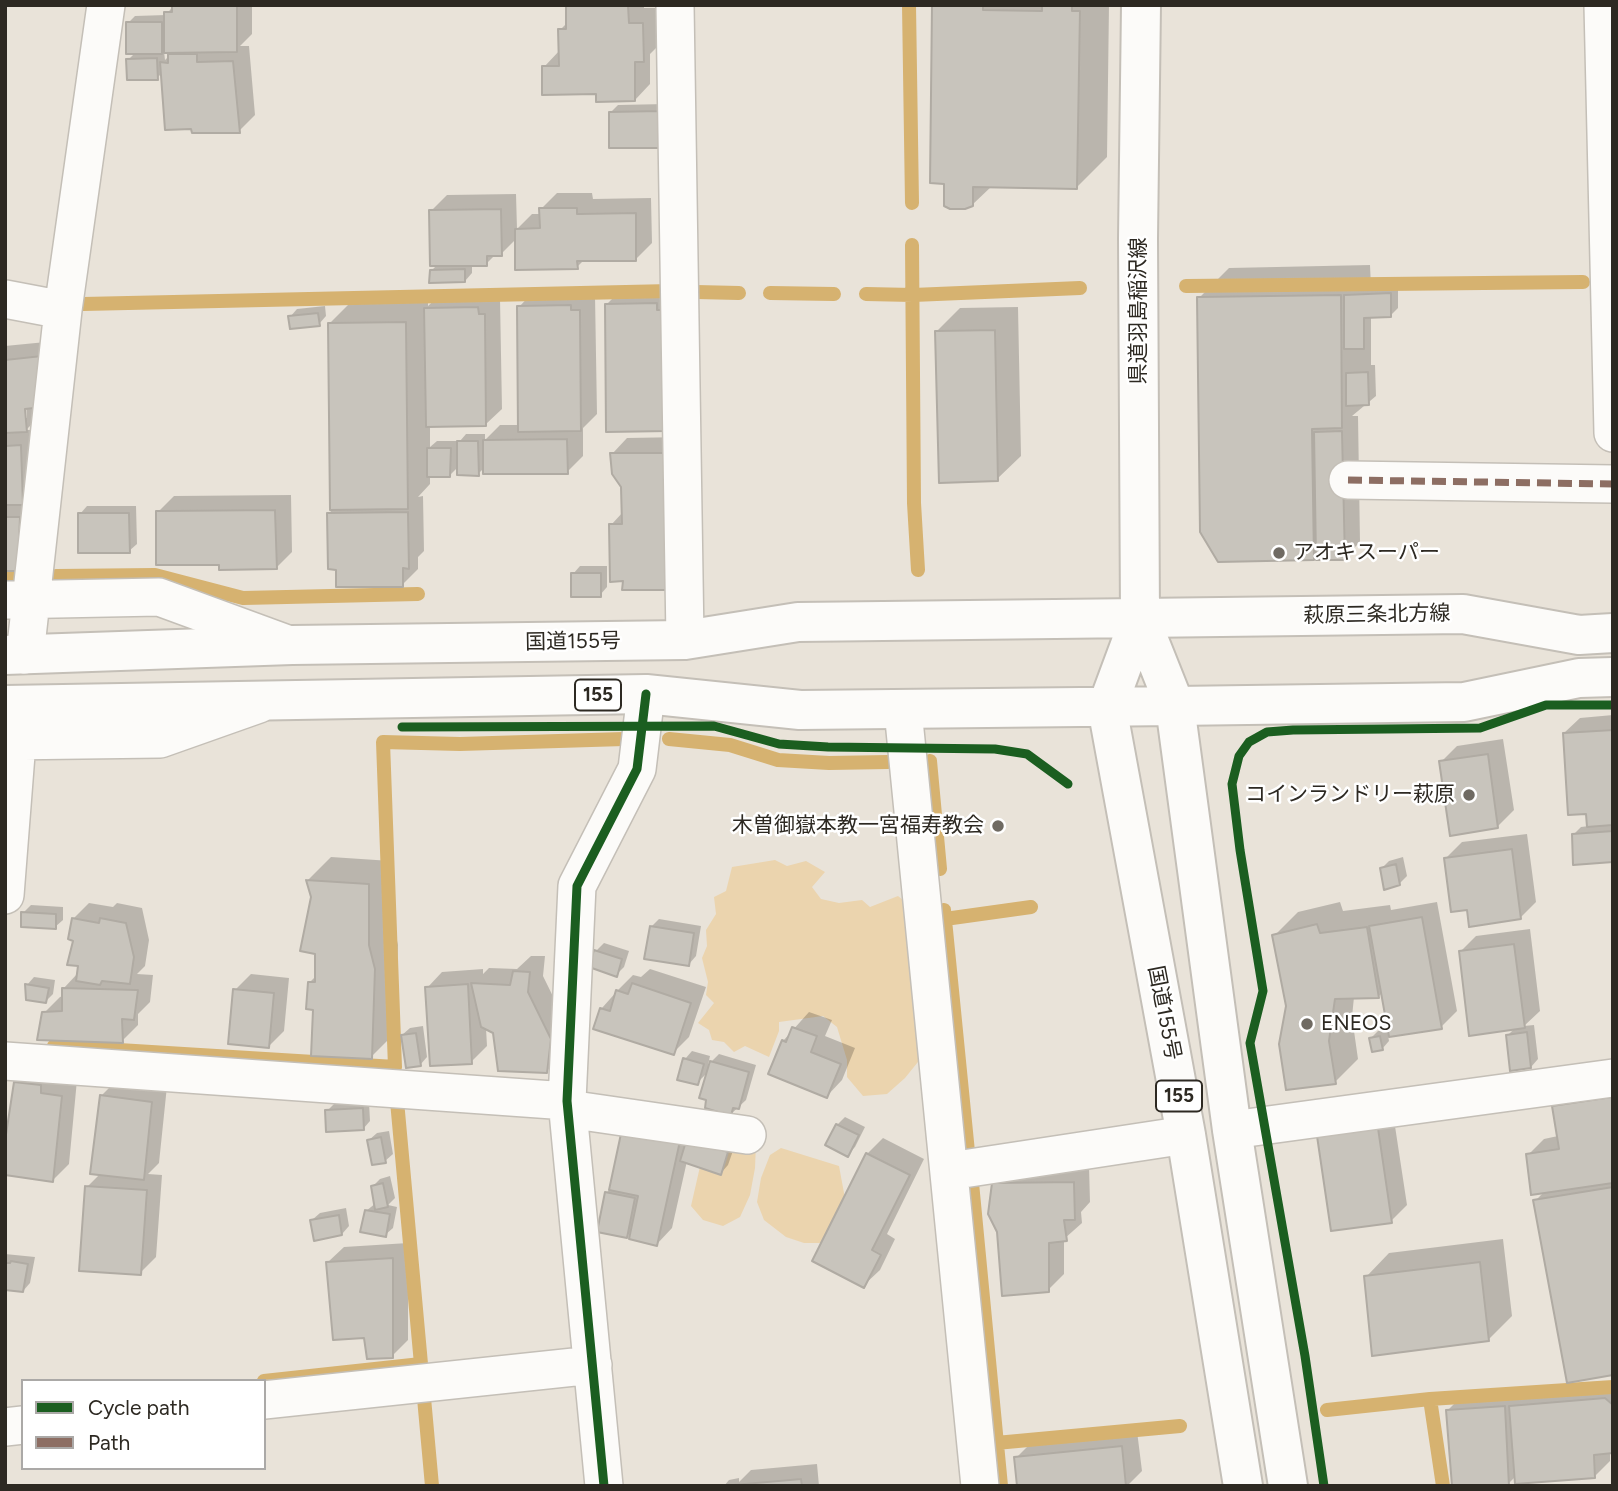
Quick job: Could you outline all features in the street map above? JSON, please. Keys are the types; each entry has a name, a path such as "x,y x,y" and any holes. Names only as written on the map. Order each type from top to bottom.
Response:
{"main road":[{"name":"県道羽島稲沢線","path":"1140,618 1138,238 1141,5"},
{"name":"萩原三条北方線","path":"1140,618 1463,614 1579,635 1613,633"},
{"name":"国道155号","path":"15,655 292,645 685,640 798,622 1140,618"},
{"name":"155","path":"1140,618 1175,706 1232,1130 1288,1486"},
{"path":"1107,707 1140,618"},
{"path":"1175,706 1464,702 1579,678 1613,677"},
{"name":"155","path":"12,723 263,702 646,694 800,710 1175,706"},
{"name":"国道155号","path":"1107,707 1186,1135 1243,1486"}],"street":[{"path":"15,655 18,600 106,5"},
{"path":"675,5 685,640"},
{"path":"1603,5 1613,433"},
{"path":"5,299 63,310"},
{"path":"1348,480 1613,484"},
{"path":"18,600 159,597 292,645"},
{"path":"604,1486 567,1105 577,886 638,769 646,694"},
{"path":"903,710 980,1486"},
{"path":"5,894 12,723"},
{"path":"5,1061 567,1105 747,1135"},
{"path":"1232,1130 1613,1078"},
{"path":"950,1171 1186,1135"},
{"path":"266,1400 593,1365"}],"shaded area":[{"path":"775,860 787,866 806,861 825,872 812,887 821,899 839,903 862,900 870,907 898,896 909,905 926,1052 905,1078 887,1094 863,1096 847,1077 847,1060 837,1027 823,1016 779,1022 779,1031 769,1057 745,1046 734,1052 724,1042 712,1040 709,1030 698,1023 714,1003 706,995 708,982 702,958 707,946 706,930 716,914 714,897 726,891 732,867"},
{"path":"707,1136 756,1144 750,1195 740,1217 723,1226 703,1220 691,1206"},
{"path":"781,1148 839,1166 844,1210 827,1243 804,1243 786,1237 764,1220 757,1202 761,1178 770,1155"}],"building":[{"path":"172,5 237,5 237,52 164,53 164,12 172,12"},
{"path":"566,5 628,5 629,23 643,23 644,62 635,62 635,101 596,102 596,94 542,95 542,66 559,66 558,29 566,29"},
{"path":"932,5 983,5 983,10 1042,11 1042,5 1072,6 1072,11 1080,11 1077,189 973,187 973,206 950,209 944,206 944,184 930,183"},
{"path":"126,22 162,22 162,54 126,54"},
{"path":"168,54 197,54 197,62 233,61 240,133 165,130 160,62 168,63"},
{"path":"157,58 158,80 127,80 126,59"},
{"path":"659,111 660,148 609,148 609,112"},
{"path":"539,208 577,208 577,214 636,213 636,261 577,261 578,269 515,270 515,229 540,228"},
{"path":"501,209 502,256 487,256 487,266 430,266 429,210"},
{"path":"465,269 465,282 429,283 430,270"},
{"path":"1391,293 1391,317 1364,318 1364,349 1344,349 1344,295"},
{"path":"1341,295 1342,428 1312,429 1314,560 1218,562 1200,532 1197,297"},
{"path":"657,303 657,310 666,310 668,431 606,432 605,304"},
{"path":"571,305 571,310 580,310 581,431 518,432 517,306"},
{"path":"478,307 479,314 485,314 486,426 426,427 424,308"},
{"path":"318,313 320,326 290,329 288,316"},
{"path":"406,322 408,509 330,510 328,323"},
{"path":"995,330 998,481 939,483 935,331"},
{"path":"42,356 34,408 25,409 27,432 5,433 5,360"},
{"path":"1368,372 1369,405 1346,406 1346,373"},
{"path":"1342,431 1345,560 1316,560 1314,432"},
{"path":"567,439 568,474 483,474 483,440"},
{"path":"457,441 478,441 479,476 457,475"},
{"path":"21,445 23,505 5,505 5,446"},
{"path":"427,448 451,448 450,477 427,477"},
{"path":"610,453 669,453 670,590 622,590 623,581 610,582 609,524 622,524 621,487 612,474"},
{"path":"275,510 277,569 219,570 219,565 156,565 156,511"},
{"path":"408,512 409,569 403,568 403,587 336,587 336,570 328,569 327,513"},
{"path":"78,513 129,513 130,553 78,553"},
{"path":"5,517 20,517 18,571 5,571"},
{"path":"571,573 601,573 601,597 571,597"},
{"path":"1613,730 1613,825 1587,827 1586,814 1568,815 1563,733"},
{"name":"コインランドリー萩原","path":"1488,754 1498,828 1450,836 1439,761"},
{"path":"1613,831 1613,862 1573,865 1572,834"},
{"path":"1512,849 1521,919 1469,927 1467,910 1451,912 1444,858"},
{"path":"1396,864 1400,885 1384,890 1380,868"},
{"path":"306,880 369,884 369,945 375,969 372,1059 311,1056 313,1010 306,1009 308,982 315,982 315,954 300,951 311,897"},
{"path":"21,912 56,914 56,929 21,927"},
{"path":"1422,917 1442,1029 1389,1037 1369,926"},
{"path":"72,918 99,923 100,918 126,923 134,957 130,984 102,981 100,985 76,981 78,966 67,965 73,941 68,939"},
{"name":"ENEOS","path":"1317,924 1320,933 1367,927 1379,998 1335,999 1329,1041 1336,1084 1286,1090 1279,1044 1286,1006 1272,935"},
{"path":"650,926 694,933 689,966 644,959"},
{"path":"1514,944 1525,1028 1469,1036 1459,951"},
{"path":"594,950 622,959 617,977 589,967"},
{"path":"513,971 530,972 528,992 551,1039 547,1073 498,1071 493,1033 481,1027 471,983 510,985"},
{"path":"632,983 691,1003 674,1055 593,1029 600,1008 610,1011 616,990 628,994"},
{"path":"25,984 49,988 46,1003 26,1000"},
{"path":"468,984 472,1064 430,1066 425,987"},
{"path":"62,988 138,990 134,1020 122,1019 123,1043 37,1040 42,1012 62,1011"},
{"path":"233,989 274,993 269,1048 228,1044"},
{"path":"792,1027 817,1036 811,1052 841,1064 827,1098 768,1074 782,1040 786,1042"},
{"path":"1527,1032 1531,1068 1510,1071 1506,1035"},
{"path":"416,1033 421,1066 406,1068 401,1035"},
{"path":"1380,1036 1383,1050 1372,1052 1369,1038"},
{"path":"683,1058 704,1064 698,1085 677,1080"},
{"path":"710,1061 749,1072 739,1109 733,1108 731,1116 705,1108 706,1100 699,1098"},
{"path":"14,1082 41,1085 41,1093 62,1096 53,1182 5,1175 5,1141"},
{"path":"100,1095 152,1102 144,1180 90,1174"},
{"path":"1612,1097 1613,1183 1531,1195 1526,1154 1559,1149 1552,1106"},
{"path":"363,1108 364,1130 326,1132 325,1110"},
{"path":"836,1124 859,1135 848,1157 825,1145"},
{"path":"1378,1128 1392,1223 1331,1231 1317,1136"},
{"path":"622,1129 680,1141 657,1246 629,1239 638,1196 609,1190"},
{"path":"381,1137 386,1163 372,1165 367,1140"},
{"path":"687,1138 728,1152 721,1175 680,1161"},
{"path":"866,1153 910,1175 872,1250 881,1255 864,1288 812,1261"},
{"path":"1074,1182 1075,1220 1064,1220 1067,1241 1049,1243 1049,1292 1002,1296 997,1232 988,1214 992,1183"},
{"path":"383,1183 388,1207 375,1210 371,1186"},
{"path":"85,1186 147,1190 141,1275 79,1271"},
{"path":"1613,1187 1613,1375 1567,1383 1533,1200"},
{"path":"605,1192 635,1198 627,1238 597,1232"},
{"path":"365,1210 390,1214 386,1237 360,1232"},
{"path":"339,1215 342,1235 314,1241 310,1220"},
{"path":"393,1258 393,1358 367,1359 364,1338 333,1340 326,1262"},
{"path":"11,1261 28,1264 23,1292 5,1290 5,1263"},
{"path":"1480,1262 1489,1341 1372,1356 1364,1276"},
{"path":"1605,1398 1613,1405 1613,1453 1594,1455 1595,1478 1515,1484 1509,1406"},
{"path":"1505,1406 1509,1486 1452,1486 1446,1410"},
{"path":"1122,1446 1126,1486 1017,1486 1014,1457"},
{"path":"801,1479 802,1486 733,1485"}],"waterway":[{"path":"909,5 912,203"},
{"path":"912,245 914,503 918,570"},
{"path":"1186,286 1583,282"},
{"path":"866,294 913,295 1080,288"},
{"path":"83,304 671,291"},
{"path":"696,292 739,293"},
{"path":"770,293 834,294"},
{"path":"56,576 155,575 243,598 418,594"},
{"path":"5,578 19,578"},
{"path":"54,1046 395,1067 383,742 460,744 624,739"},
{"path":"669,739 730,745 778,760 888,762"},
{"path":"930,761 940,869"},
{"path":"945,919 1031,907"},
{"path":"944,910 968,1152"},
{"path":"266,1381 421,1364 397,1101"},
{"path":"972,1183 1001,1486"},
{"path":"1430,1399 1613,1387"},
{"path":"424,1398 432,1486"},
{"path":"1327,1410 1430,1399 1443,1486"},
{"path":"996,1443 1180,1426"}],"marked path":[{"path":"1348,480 1613,484"}],"cycle path":[{"path":"604,1486 567,1101 577,886 637,769 646,694"},
{"path":"1324,1486 1305,1356 1250,1043 1263,991 1232,784 1239,756 1249,742 1267,732 1480,728 1546,705 1613,705"},
{"path":"402,727 714,726 779,744 995,749 1027,754 1068,784"}],"place":[{"name":"アオキスーパー","path":"1279,553"},
{"name":"コインランドリー萩原","path":"1469,795"},
{"name":"木曽御嶽本教一宮福寿教会","path":"998,826"},
{"name":"ENEOS","path":"1307,1024"}]}
